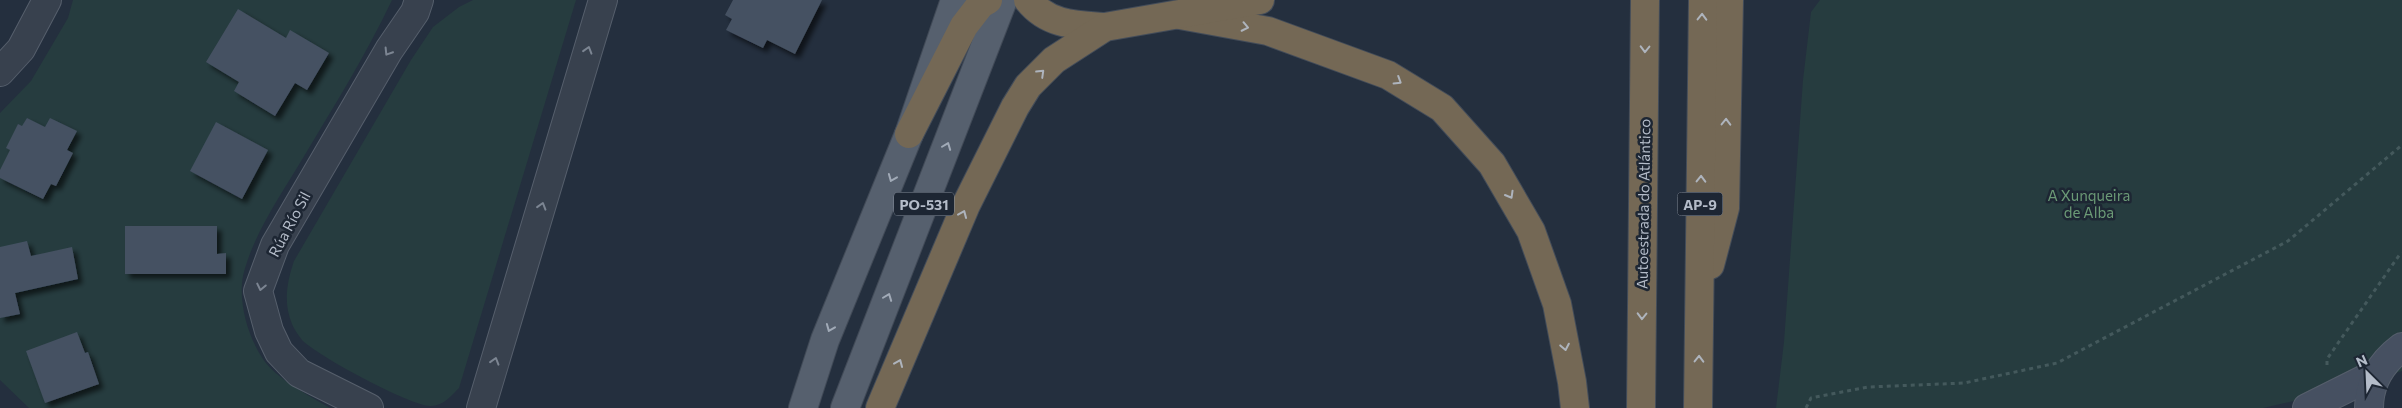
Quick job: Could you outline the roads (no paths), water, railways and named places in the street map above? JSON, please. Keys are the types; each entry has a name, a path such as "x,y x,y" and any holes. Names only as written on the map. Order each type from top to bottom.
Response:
{"highway":[{"path":"909,134 964,26 981,4 988,0"},
{"path":"1028,0 1035,9 1051,20 1068,25 1105,27 1260,0"},
{"name":"Autoestrada do Atlántico","path":"1641,408 1645,0"},
{"name":"AP-9","path":"1698,408 1702,0"},
{"path":"1699,307 1725,208 1729,0"},
{"path":"1180,15 1277,35 1388,75 1442,108 1492,164 1531,231 1556,304 1572,382 1575,408"},
{"path":"880,408 966,205 1015,107 1028,86 1054,60 1105,27"}],"main road":[{"name":"PO-531","path":"802,408 825,340 909,134 955,0"},
{"name":"PO-531","path":"845,408 1003,0"},
{"path":"2369,408 2369,396 2377,373 2390,356 2402,347"},
{"path":"2307,408 2377,373"}],"street":[{"path":"0,72 21,48 47,0"},
{"path":"481,408 603,0"},
{"name":"Rúa Río Sil","path":"369,408 299,373 279,352 269,331 258,290 275,245 389,50 422,4"}],"park label":[{"name":"A Xunqueira de Alba","path":"2089,204"}]}
